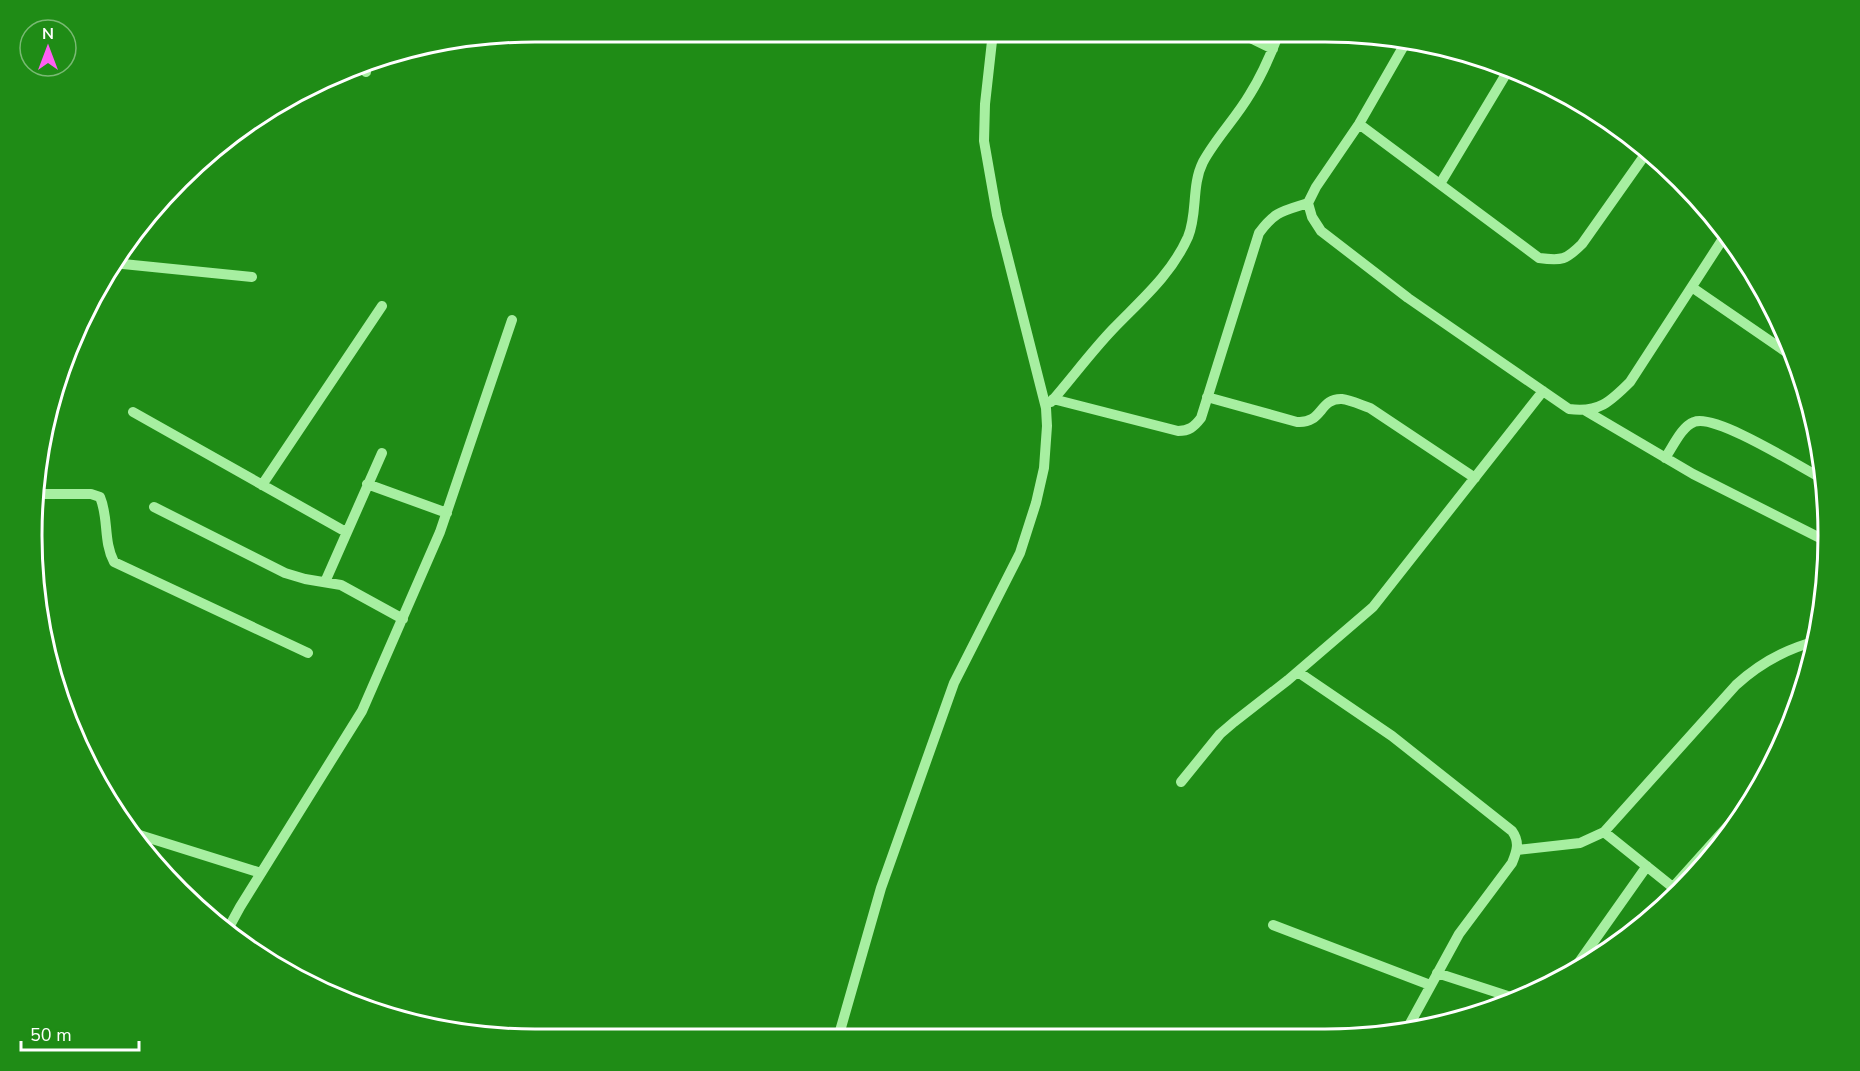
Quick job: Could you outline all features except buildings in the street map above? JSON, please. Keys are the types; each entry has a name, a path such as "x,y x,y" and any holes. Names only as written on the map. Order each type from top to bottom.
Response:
{"street":[{"path":"841,1029 881,888 954,683 1020,553 1036,503 1044,468 1049,404 997,215 984,141 985,104 992,42"},
{"path":"1259,42 1273,49"},
{"path":"1049,404 1114,328 1155,289 1174,262 1192,225 1198,173 1226,127 1250,95 1276,42"},
{"path":"1402,48 1359,124 1316,187 1308,203 1312,217 1321,231 1408,298 1569,409 1586,411 1693,474 1818,537"},
{"path":"1440,184 1504,77"},
{"path":"1359,124 1539,258 1558,261 1570,256 1582,244 1643,158"},
{"path":"1049,404 1178,431 1187,431 1195,426 1201,418 1259,233 1269,219 1280,212 1308,203"},
{"path":"1586,411 1614,398 1630,382 1721,242"},
{"path":"123,264 252,277"},
{"path":"1693,288 1780,348"},
{"path":"262,485 382,306"},
{"path":"231,924 362,711 447,513 512,320"},
{"path":"1181,782 1220,735 1373,607 1543,391"},
{"path":"1207,397 1307,423 1313,420 1326,404 1342,399 1353,402 1370,408 1475,478"},
{"path":"133,412 346,532"},
{"path":"1665,458 1682,431 1691,423 1701,420 1732,430 1814,474"},
{"path":"324,582 382,453"},
{"path":"368,484 447,513"},
{"path":"44,494 91,494 100,497 104,507 107,545 114,562 308,653"},
{"path":"154,507 285,573 341,585 403,619"},
{"path":"1517,850 1580,843 1604,832 1736,685 1767,660 1806,644"},
{"path":"1298,672 1401,743 1512,831 1517,839 1517,850 1512,863 1459,934 1430,985 1415,1021"},
{"path":"1604,832 1671,886"},
{"path":"144,837 261,873"},
{"path":"1584,955 1647,866"},
{"path":"1273,925 1430,985"},
{"path":"1437,973 1504,995"}]}
